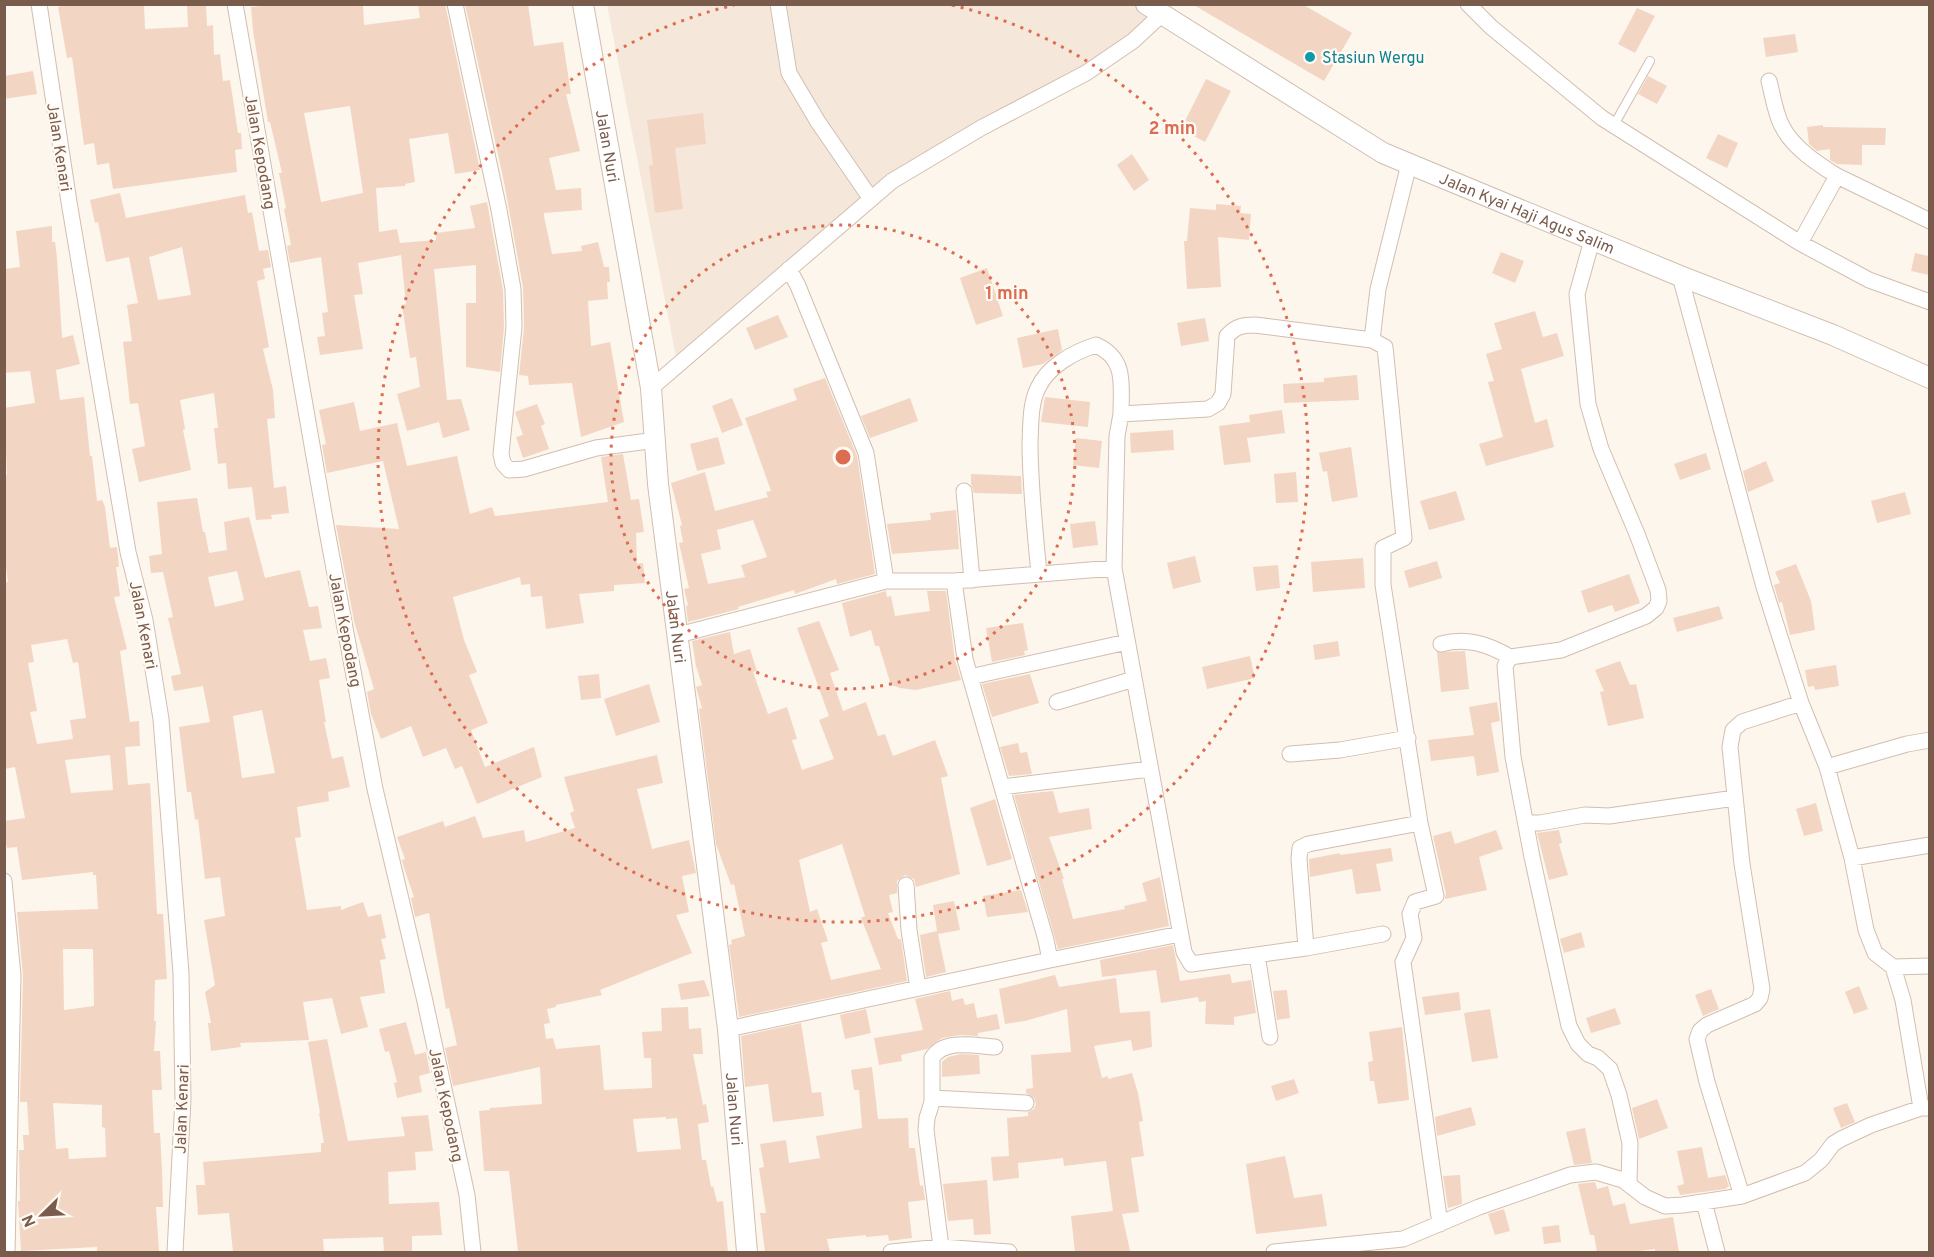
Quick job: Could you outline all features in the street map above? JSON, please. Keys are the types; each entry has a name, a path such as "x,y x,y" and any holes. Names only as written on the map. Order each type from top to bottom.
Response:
{"street":[{"name":"Jalan Kenari","path":"39,4 69,202 122,517 145,620 161,719 181,973 183,1099 175,1252"},
{"name":"Jalan Kepodang","path":"235,4 327,531 375,789 424,997 466,1195 474,1252"},
{"path":"455,4 499,210 513,289 514,327 501,454 503,463 509,470 524,469 596,448 656,440"},
{"name":"Jalan Nuri","path":"583,4 651,388 658,484 728,1029 747,1252"},
{"path":"778,4 789,73 818,122 871,199"},
{"path":"1468,4 1491,27 1602,118 1800,243 1869,280 1929,302"},
{"path":"651,388 892,181 981,128 1086,73 1133,41 1154,9"},
{"name":"Jalan Kyai Haji Agus Salim","path":"1154,9 1383,153 1680,276 1833,335 1929,378"},
{"path":"1769,81 1777,114 1789,138 1838,176 1929,221"},
{"path":"1371,340 1378,289 1409,164"},
{"path":"1800,243 1838,176"},
{"path":"1441,644 1451,641 1476,642 1488,645 1510,657 1561,650 1646,616 1656,608 1659,601 1658,590 1637,534 1601,449 1588,404 1577,294 1592,240"},
{"path":"789,269 798,285 866,453 886,581"},
{"path":"1274,1252 1337,1244 1385,1242 1417,1234 1479,1207 1570,1175 1596,1172 1623,1180 1645,1197 1665,1206 1742,1196 1805,1173 1821,1160 1833,1144 1841,1138 1871,1125 1925,1108 1903,1000 1893,968 1875,953 1866,930 1852,858 1827,767 1801,703 1764,587 1680,276"},
{"path":"1121,414 1208,410 1218,403 1222,394 1227,336 1232,330 1241,326 1256,325 1371,340 1385,347 1404,538 1383,548 1383,585 1420,823 1436,896 1415,902 1410,914 1414,938 1403,962 1440,1224"},
{"path":"1040,574 1030,482 1031,418 1038,387 1047,374 1059,364 1084,349 1096,345 1108,351 1115,359 1119,370 1121,414 1117,436 1114,568 1184,952 1191,964 1306,948 1383,934"},
{"path":"964,491 972,580"},
{"path":"678,635 886,581 972,580 1114,568"},
{"path":"954,581 963,648 970,677 1050,960"},
{"path":"970,677 1127,642"},
{"path":"1510,657 1504,666 1513,757 1569,1026 1578,1044 1610,1069 1619,1095 1630,1143 1629,1184"},
{"path":"1057,702 1134,679"},
{"path":"1742,1196 1707,1082 1697,1039 1707,1025 1755,1004 1760,998 1762,989 1742,864 1730,747 1733,730 1742,722 1801,703"},
{"path":"1290,754 1340,750 1408,738"},
{"path":"1827,767 1929,740"},
{"path":"1002,787 1150,769"},
{"path":"1526,823 1540,823 1585,815 1609,816 1735,798"},
{"path":"1306,948 1300,848 1308,844 1420,823"},
{"path":"1852,858 1929,845"},
{"path":"4,881 13,976 7,1252"},
{"path":"906,885 911,947 918,988"},
{"path":"728,1029 1180,934"},
{"path":"1257,955 1270,1037"},
{"path":"1893,968 1929,966"},
{"path":"941,1247 926,1130 932,1098 932,1058 935,1053 948,1046 995,1047"},
{"path":"932,1098 1026,1103"},
{"path":"1704,1202 1717,1252"},
{"path":"891,1252 941,1247 1010,1252"}],"lane":[{"path":"1614,125 1650,62"}],"shaded area":[{"path":"1148,4 1158,10 1110,63 869,197 679,372 607,5"}],"building":[{"path":"61,4 144,4 145,29 188,27 187,6 206,5 207,26 213,25 214,55 220,54 223,81 230,80 238,133 241,133 242,149 235,150 237,172 113,189 109,163 97,165 94,143 84,145 72,57 67,58 58,7"},
{"path":"281,4 363,4 364,25 420,18 418,4 445,4 480,170 455,174 448,133 409,139 415,182 405,184 405,186 376,188 379,232 397,229 400,243 436,240 436,233 475,228 470,206 487,202 503,290 504,327 500,372 466,367 466,303 476,303 476,265 434,269 447,400 461,399 470,430 443,438 439,422 407,431 397,394 420,387 416,357 410,358 402,305 406,304 401,255 358,263 363,294 354,295 363,349 320,355 317,337 325,336 322,313 328,312 321,257 290,263 287,246 291,245 279,173 282,173 270,122 268,122 251,7","holes":["350,106 363,193 321,202 304,113"]},
{"path":"465,4 528,4 534,46 563,42 571,94 566,94 580,151 549,158 556,190 581,188 582,210 544,213 544,216 552,254 582,251 581,246 598,242 604,267 609,267 608,299 588,301 591,346 610,342 624,422 581,437 572,383 529,385 528,376 519,375 524,328 523,287 504,182"},
{"name":"Stasiun Wergu","path":"1192,4 1302,4 1352,33 1324,81"},
{"path":"1637,8 1655,16 1635,53 1618,44"},
{"path":"1795,34 1798,52 1766,57 1763,38"},
{"path":"33,71 37,94 4,99 4,76"},
{"path":"1648,76 1667,86 1657,104 1638,94"},
{"path":"1206,79 1231,91 1205,142 1181,129"},
{"path":"703,113 706,144 675,148 683,209 655,213 649,166 653,165 647,120"},
{"path":"1823,125 1823,127 1886,128 1885,145 1862,145 1862,165 1837,164 1830,160 1830,149 1817,151 1809,144 1807,127"},
{"path":"1718,134 1738,143 1727,168 1706,158"},
{"path":"1132,154 1149,180 1134,191 1117,165"},
{"path":"120,193 126,218 245,195 248,213 252,212 259,251 268,250 271,267 263,269 265,279 257,281 269,347 263,349 273,390 275,418 267,419 274,488 286,486 289,513 271,515 272,519 256,520 252,487 228,489 226,463 218,464 214,428 218,428 214,393 180,400 191,470 139,482 132,449 145,446 138,403 130,404 123,342 132,341 127,305 138,303 129,257 106,262 98,222 95,223 90,200","holes":["182,247 191,295 158,300 149,257"]},
{"path":"1216,204 1241,206 1240,213 1251,214 1249,240 1218,237 1221,287 1187,289 1184,241 1187,241 1190,208 1216,210"},
{"path":"52,226 52,242 55,242 57,258 62,338 73,335 80,364 56,370 60,400 84,397 97,501 102,500 105,507 110,548 117,547 119,567 116,567 120,596 114,597 127,649 120,651 130,722 139,721 140,746 125,747 128,785 150,783 157,914 163,914 167,979 155,980 154,1051 160,1051 162,1090 152,1090 154,1133 160,1133 162,1169 163,1207 156,1207 159,1251 97,1252 97,1247 21,1251 18,1201 20,1201 19,1150 24,1150 23,1135 29,1135 27,1102 20,1102 23,976 17,912 98,909 96,875 93,875 93,872 22,880 17,847 7,848 4,833 4,821 25,818 15,767 4,769 4,583 8,582 4,553 4,475 7,475 4,408 35,403 30,371 4,373 4,269 20,267 16,231","holes":["67,639 73,663 78,662 86,718 70,720 73,739 37,744 30,712 37,711 28,663 34,662 31,645","110,755 113,790 71,793 65,760","63,949 93,949 94,1006 64,1010","53,1103 102,1105 106,1157 69,1159 68,1148 56,1149"]},
{"path":"1501,252 1524,261 1515,283 1492,273"},
{"path":"1915,253 1929,256 1929,275 1911,271"},
{"path":"987,268 1003,316 976,325 960,278"},
{"path":"1535,311 1543,337 1557,333 1564,356 1521,369 1535,423 1547,419 1554,447 1486,466 1479,444 1503,437 1488,382 1494,381 1486,354 1502,349 1494,323"},
{"path":"778,315 788,337 755,350 746,328"},
{"path":"1205,318 1209,341 1181,346 1177,323"},
{"path":"1058,329 1062,350 1043,364 1023,368 1017,338"},
{"path":"1357,375 1359,400 1284,403 1283,384 1324,382 1324,378"},
{"path":"825,378 857,456 875,574 837,584 836,579 795,594 794,590 738,607 739,609 688,622 686,606 688,605 684,589 689,588 679,543 683,542 680,526 682,525 671,483 705,472 715,511 768,497 766,492 771,491 745,418 797,400 793,389","holes":["753,520 767,557 741,565 745,577 708,584 701,554 721,549 717,530"]},
{"path":"1045,397 1090,402 1088,427 1041,422"},
{"path":"732,398 743,425 722,433 712,406"},
{"path":"910,398 918,421 870,438 861,416"},
{"path":"354,402 360,431 397,423 407,466 457,456 470,514 492,507 495,516 608,502 601,457 623,454 631,500 639,499 644,532 636,533 637,564 643,563 645,583 614,585 614,591 579,594 584,623 546,629 542,596 531,597 530,584 521,585 520,577 453,597 464,640 477,672 469,675 488,723 471,730 485,767 534,747 542,777 477,804 462,766 455,769 446,748 423,757 411,726 381,739 371,714 367,692 374,689 354,621 336,525 399,529 383,461 327,473 322,445 326,444 319,410"},
{"path":"537,404 545,424 541,426 549,449 523,458 516,437 523,435 515,412"},
{"path":"1282,410 1285,433 1247,438 1251,462 1224,465 1219,426 1250,422 1249,415"},
{"path":"1173,430 1174,450 1131,453 1130,433"},
{"path":"718,437 725,464 697,471 690,444"},
{"path":"1076,438 1102,441 1099,468 1073,465"},
{"path":"1351,447 1358,497 1332,502 1327,471 1323,472 1319,453"},
{"path":"1706,453 1711,469 1680,480 1674,464"},
{"path":"1766,461 1774,481 1748,492 1743,471"},
{"path":"1296,472 1298,502 1276,503 1274,474"},
{"path":"971,474 1021,476 1022,494 974,493"},
{"path":"1456,491 1465,520 1429,530 1420,501"},
{"path":"1905,492 1911,514 1877,523 1871,501"},
{"path":"197,498 209,553 227,550 224,522 249,517 265,578 300,570 309,607 318,606 322,628 303,630 310,661 326,658 330,678 319,680 326,722 324,722 332,759 343,756 350,787 328,792 329,801 297,807 301,837 295,838 307,910 341,906 341,910 363,902 368,917 381,914 386,938 381,939 386,959 380,960 385,993 360,997 368,1027 341,1034 332,998 303,1002 309,1040 240,1043 241,1047 211,1051 208,1023 211,1023 205,992 215,985 204,920 225,916 220,877 205,879 198,819 195,820 191,792 187,792 179,727 210,722 203,686 174,691 171,676 181,674 168,618 173,617 163,572 151,573 149,556 162,554 157,502","holes":["237,571 244,600 215,607 208,577","262,710 275,773 242,778 233,716"]},
{"path":"956,510 959,549 892,554 887,524 931,520 930,513"},
{"path":"1095,521 1098,545 1073,548 1070,524"},
{"path":"1195,556 1201,582 1173,589 1167,563"},
{"path":"1363,558 1365,588 1313,592 1311,562"},
{"path":"1437,561 1442,578 1409,588 1404,571"},
{"path":"1796,564 1811,601 1815,630 1790,635 1782,602 1779,603 1774,585 1780,583 1775,572"},
{"path":"1278,565 1280,588 1256,591 1253,567"},
{"path":"1629,574 1640,603 1615,612 1612,605 1588,613 1581,591"},
{"path":"886,591 887,597 891,596 895,616 930,611 927,591 946,591 955,660 961,680 916,690 891,685 879,646 875,646 871,630 850,637 842,603"},
{"path":"1719,606 1723,619 1677,632 1673,618"},
{"path":"819,621 839,670 830,673 843,711 866,702 878,736 885,734 893,756 935,740 948,776 941,778 960,874 916,887 914,879 905,875 897,881 897,893 889,895 893,912 888,913 898,939 901,939 907,981 739,1017 729,945 732,944 731,940 745,936 734,884 731,885 716,844 699,709 702,708 696,687 702,685 692,641 730,632 734,654 750,649 757,671 753,672 768,714 787,707 797,739 792,740 802,770 834,759 819,720 829,716 797,628","holes":["842,844 865,916 861,918 881,969 831,980 821,943 828,941 817,909 810,912 799,860"]},
{"path":"1023,623 1028,650 1024,651 1025,655 992,662 986,628"},
{"path":"1338,641 1340,656 1315,660 1313,645"},
{"path":"1465,651 1469,689 1441,692 1437,652"},
{"path":"1250,656 1255,678 1207,689 1202,667"},
{"path":"1620,661 1630,685 1636,684 1644,718 1608,726 1600,692 1604,691 1595,670"},
{"path":"1836,665 1839,686 1815,690 1814,686 1808,687 1805,670"},
{"path":"599,674 601,698 581,700 578,676"},
{"path":"1030,674 1039,703 992,717 982,684"},
{"path":"649,684 660,722 616,736 604,699"},
{"path":"1497,702 1500,721 1491,723 1499,772 1477,776 1474,756 1431,761 1428,740 1474,735 1469,707"},
{"path":"1018,743 1020,753 1027,752 1032,774 1009,776 1000,747"},
{"path":"657,755 663,783 637,789 652,849 689,840 696,873 682,876 689,912 676,915 692,953 600,990 602,995 547,1009 550,1023 544,1024 546,1039 553,1038 556,1049 600,1045 604,1090 652,1088 651,1058 644,1058 642,1032 662,1031 661,1008 688,1007 689,1029 701,1028 703,1054 693,1054 703,1105 706,1104 709,1122 698,1124 702,1160 706,1160 711,1187 713,1186 717,1202 723,1201 728,1252 518,1252 509,1171 484,1171 479,1111 542,1104 540,1067 453,1086 445,1048 457,1045 449,1008 446,1009 429,913 415,917 411,898 414,897 397,837 443,821 445,827 475,816 483,838 524,830 526,842 575,828 570,813 574,811 564,777","holes":["666,1117 666,1119 677,1118 681,1149 637,1152 633,1119"]},
{"path":"1053,791 1059,813 1089,808 1092,829 1049,837 1064,879 1062,879 1073,919 1125,909 1124,906 1147,901 1142,883 1160,877 1169,926 1058,949 1014,795"},
{"path":"995,799 1012,859 987,866 970,808"},
{"path":"1816,803 1823,831 1804,836 1796,809"},
{"path":"1496,830 1503,849 1479,857 1487,890 1445,899 1446,894 1433,836 1451,831 1455,844"},
{"path":"1559,830 1562,843 1559,844 1568,875 1549,880 1537,833"},
{"path":"1391,848 1393,861 1376,864 1381,891 1356,894 1352,869 1310,877 1309,859 1340,853 1340,855"},
{"path":"1021,890 1028,912 987,917 983,896"},
{"path":"954,901 960,930 938,934 946,972 926,977 920,935 937,931 933,905"},
{"path":"1581,932 1585,947 1564,953 1560,939"},
{"path":"1173,945 1180,981 1230,974 1232,983 1251,980 1256,1013 1234,1017 1234,1025 1205,1024 1206,1001 1199,1002 1198,997 1161,1003 1156,970 1102,977 1100,960"},
{"path":"1055,975 1059,987 1116,978 1120,1013 1150,1011 1152,1047 1133,1051 1131,1040 1094,1046 1102,1078 1108,1076 1108,1079 1132,1073 1143,1121 1139,1122 1144,1156 1131,1158 1139,1212 1122,1214 1130,1251 1075,1252 1071,1216 1113,1211 1106,1161 1064,1166 1063,1158 1018,1163 1019,1178 993,1181 991,1157 1009,1156 1007,1118 1028,1116 1028,1112 1034,1109 1036,1104 1034,1098 1026,1093 1026,1089 1033,1088 1031,1055 1071,1052 1067,1009 1005,1024 999,989"},
{"path":"704,980 710,996 681,1000 678,984"},
{"path":"1859,986 1868,1009 1854,1014 1845,992"},
{"path":"1711,989 1719,1009 1703,1016 1695,995"},
{"path":"1287,990 1290,1018 1277,1020 1273,991"},
{"path":"950,991 952,1001 963,998 965,1005 974,1003 977,1018 997,1014 1000,1029 978,1033 978,1036 960,1035 942,1038 927,1049 901,1055 902,1061 879,1065 874,1038 923,1030 915,999"},
{"path":"1459,992 1461,1010 1425,1015 1422,997"},
{"path":"1615,1008 1621,1024 1591,1033 1586,1018"},
{"path":"866,1009 871,1033 845,1039 840,1015"},
{"path":"1490,1009 1498,1058 1472,1062 1464,1013"},
{"path":"406,1022 415,1055 426,1052 430,1073 419,1076 422,1092 397,1098 394,1083 397,1082 389,1051 385,1052 379,1029"},
{"path":"801,1023 812,1093 821,1092 824,1116 773,1122 768,1084 745,1087 741,1036"},
{"path":"1402,1027 1409,1100 1378,1104 1374,1081 1370,1081 1368,1062 1373,1061 1369,1032"},
{"path":"327,1039 348,1141 405,1136 401,1117 428,1115 433,1151 415,1152 416,1170 388,1172 389,1204 439,1202 442,1235 412,1236 412,1252 384,1252 383,1237 323,1239 324,1252 233,1252 229,1213 198,1215 196,1185 205,1185 203,1162 321,1152 321,1143 324,1143 308,1042"},
{"path":"961,1054 979,1055 980,1074 942,1077 942,1062 948,1057"},
{"path":"872,1067 878,1119 908,1118 909,1148 915,1148 920,1186 923,1185 925,1200 908,1202 912,1238 889,1241 888,1235 866,1237 866,1235 827,1239 830,1252 765,1252 760,1213 766,1213 759,1168 764,1167 760,1144 786,1140 789,1163 820,1158 816,1136 862,1128 859,1090 854,1090 851,1070"},
{"path":"1294,1079 1299,1093 1276,1101 1271,1086"},
{"path":"1657,1099 1668,1128 1639,1139 1632,1108"},
{"path":"1847,1103 1855,1122 1841,1128 1833,1108"},
{"path":"1471,1107 1476,1125 1437,1136 1435,1117"},
{"path":"1585,1128 1592,1163 1574,1165 1566,1132"},
{"path":"1702,1147 1708,1178 1725,1175 1729,1186 1725,1189 1680,1195 1677,1186 1684,1184 1677,1151"},
{"path":"1285,1156 1294,1198 1322,1194 1327,1226 1256,1234 1246,1164"},
{"path":"1460,1175 1462,1204 1448,1208 1443,1176"},
{"path":"987,1180 991,1234 974,1235 973,1219 948,1221 943,1184"},
{"path":"1595,1182 1597,1189 1608,1186 1613,1206 1625,1203 1630,1224 1673,1217 1679,1252 1655,1252 1655,1249 1597,1252 1594,1235 1590,1235 1578,1184"},
{"path":"1504,1209 1510,1231 1495,1235 1488,1214"},
{"path":"1559,1225 1561,1242 1544,1244 1542,1227"}],"place":[{"name":"Stasiun Wergu","path":"1310,57"}]}
